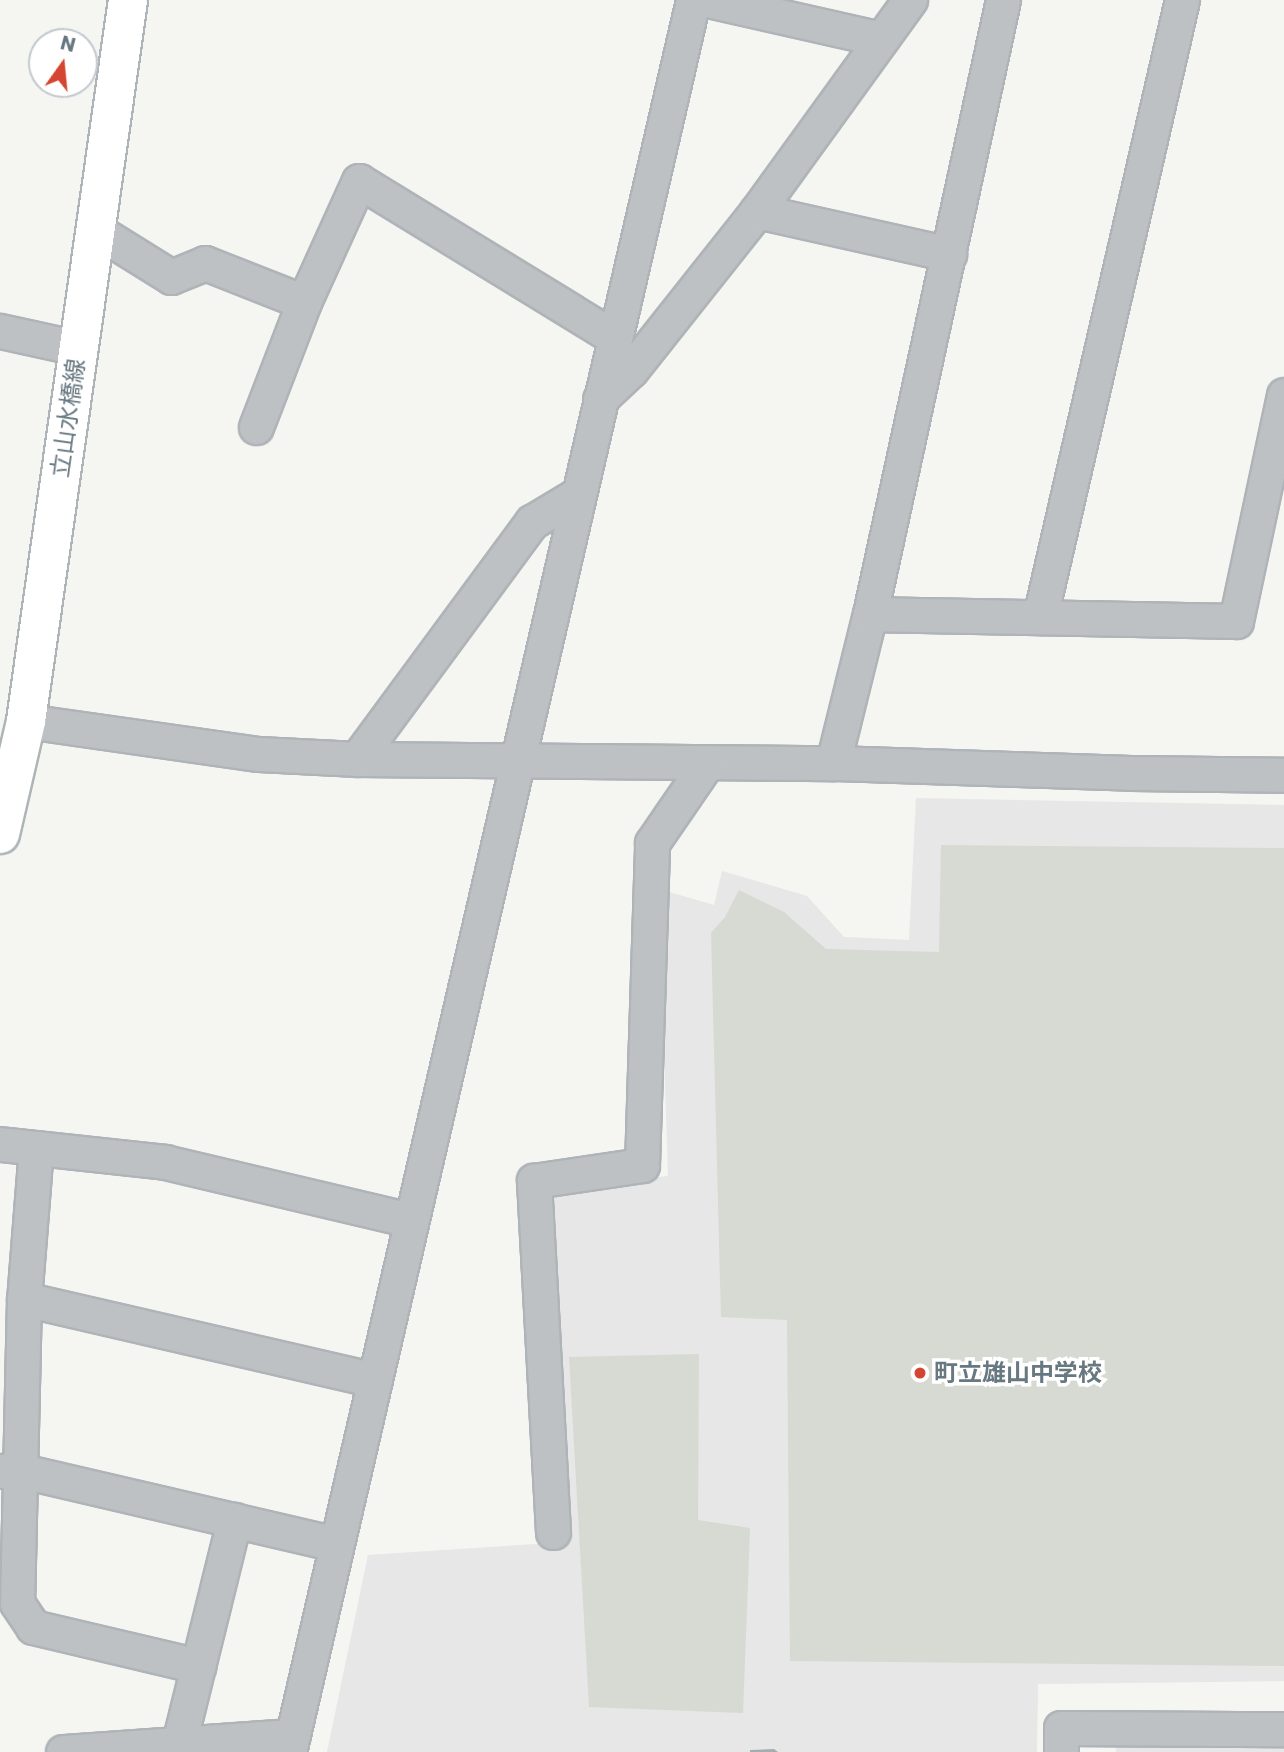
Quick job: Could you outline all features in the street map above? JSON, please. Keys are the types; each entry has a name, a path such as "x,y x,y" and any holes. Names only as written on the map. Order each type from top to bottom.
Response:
{"main road":[{"name":"立山水橋線","path":"0,834 13,719 78,348 128,0"}],"street":[{"path":"63,1752 179,1743 291,1744 692,0"},
{"path":"708,0 881,39"},
{"path":"600,399 631,370 757,211 910,0"},
{"path":"833,763 870,614 1003,0"},
{"path":"1040,617 1182,0"},
{"path":"256,427 304,302 359,181 615,338"},
{"path":"757,211 949,254"},
{"path":"94,229 171,277 205,263 304,302"},
{"path":"0,331 78,348"},
{"path":"870,614 1236,621 1284,395"},
{"path":"357,759 532,522 577,495"},
{"path":"13,719 259,754 357,759 833,763 1284,775"},
{"path":"553,1532 534,1181 642,1166 652,843 707,763"},
{"path":"0,1144 165,1162 411,1220"},
{"path":"36,1148 9,1471 17,1603 33,1627 198,1666"},
{"path":"24,1299 375,1380"},
{"path":"9,1471 337,1544"},
{"path":"179,1743 234,1520"},
{"path":"1061,1752 1061,1728 1284,1729"}],"shaded area":[{"name":"町立雄山中学校","path":"916,798 1284,805 1284,1681 1038,1684 1037,1752 327,1752 368,1555 566,1542 546,1203 555,1189 668,1176 660,929 669,892 714,905 722,871 807,896 844,937 909,940"},
{"name":"町立雄山中学校","path":"941,845 1284,848 1284,1666 790,1661 787,1320 721,1317 711,933 725,917 739,890 784,912 826,949 939,952"},
{"path":"699,1354 698,1520 750,1528 743,1713 589,1707 569,1357"},
{"path":"1116,1746 1284,1746 1284,1752 1116,1752"}],"building":[{"path":"774,1749 778,1752 750,1752 750,1750"}],"place":[{"name":"町立雄山中学校","path":"920,1373"}]}
